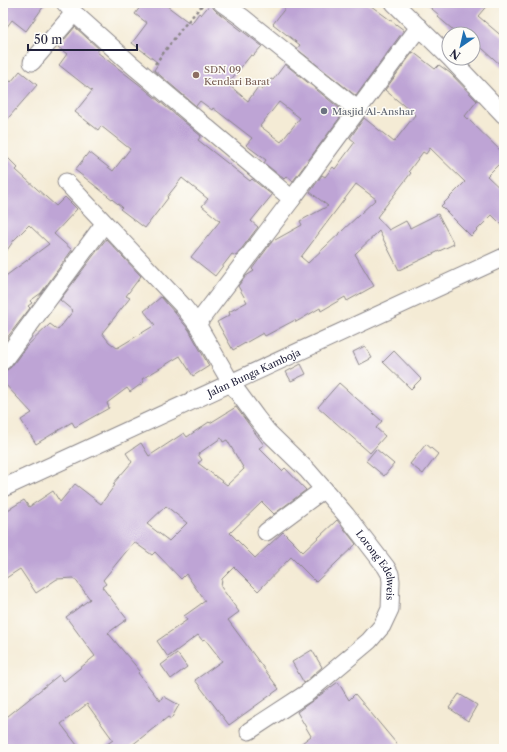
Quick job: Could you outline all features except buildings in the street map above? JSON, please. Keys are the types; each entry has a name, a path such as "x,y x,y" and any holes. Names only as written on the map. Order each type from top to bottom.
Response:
{"street":[{"path":"222,3 242,17 358,110"},
{"path":"394,3 441,48"},
{"path":"32,62 69,8 146,76 292,199"},
{"path":"197,324 292,199 419,27"},
{"path":"458,66 504,115"},
{"name":"Lorong Edelweis","path":"66,182 178,301 197,324 230,383 267,431 308,470 346,515 390,574 390,609 382,626 369,641 307,693 250,731"},
{"path":"3,361 104,224"},
{"name":"Jalan Bunga Kamboja","path":"3,488 504,257"},
{"path":"266,532 324,489"}],"path":[{"path":"146,76 183,27 204,3"}],"place":[{"name":"SDN 09 Kendari Barat","path":"196,75"},
{"name":"Masjid Al-Anshar","path":"324,111"}]}
